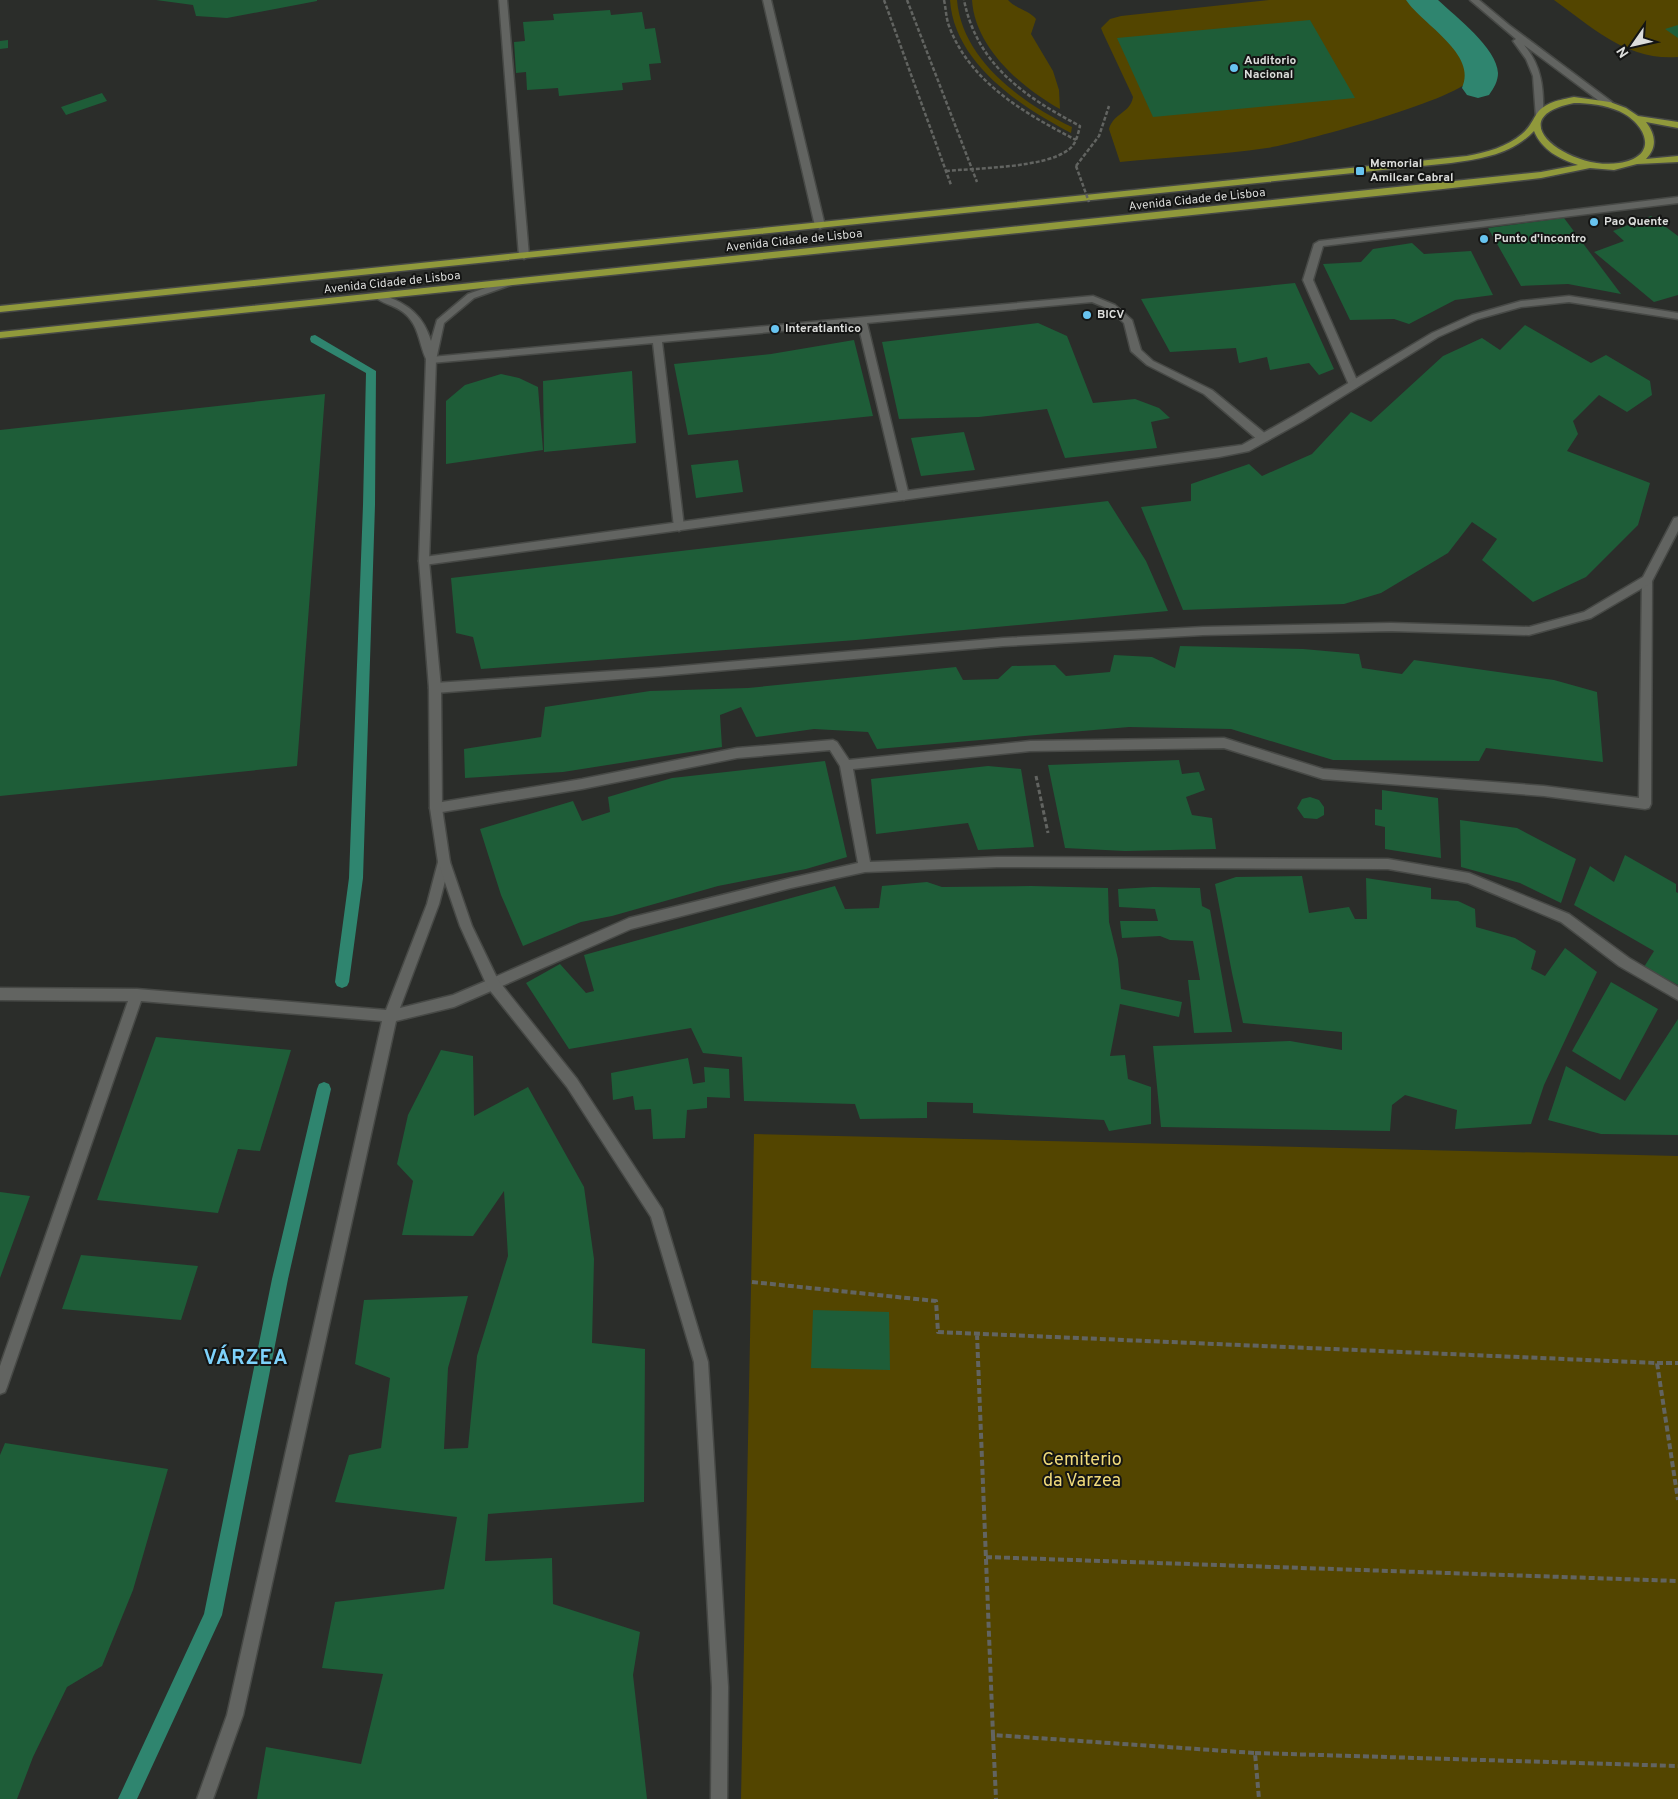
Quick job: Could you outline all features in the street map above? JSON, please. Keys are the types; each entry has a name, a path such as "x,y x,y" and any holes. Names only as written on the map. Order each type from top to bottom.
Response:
{"main road":[{"path":"1636,162 1646,156 1651,147 1651,137 1646,127 1636,118 1609,104 1574,100 1547,108 1538,120 1539,135 1546,145 1558,154 1590,166 1615,167 1636,162 1678,159"},
{"path":"1636,118 1678,125"},
{"name":"Avenida Cidade de Lisboa","path":"0,309 1360,171 1488,156 1528,135 1538,120"},
{"name":"Avenida Cidade de Lisboa","path":"0,335 1444,186 1541,175 1590,166"}],"street":[{"path":"503,0 524,256"},
{"path":"767,0 820,226"},
{"path":"1474,0 1506,27 1609,104"},
{"path":"1506,27 1524,48 1539,78 1538,120"},
{"path":"1354,385 1308,280 1319,244 1678,200"},
{"path":"508,283 471,296 445,317 440,322 431,360 424,561 435,688 436,808 444,862 466,926 493,984 572,1083 657,1214 700,1362 720,1687 719,1799"},
{"path":"380,297 399,304 418,319 423,327 431,360"},
{"path":"431,360 1093,299 1112,307 1129,322 1136,351 1150,363 1208,392 1263,438"},
{"path":"424,561 1219,454 1245,448 1354,385 1434,335 1475,316 1521,304 1568,299 1678,316"},
{"path":"862,321 904,496"},
{"path":"658,339 679,527"},
{"path":"846,765 1030,746 1224,743 1323,774 1544,791 1645,804 1647,580 1678,521"},
{"path":"435,688 659,672 1002,642 1203,631 1390,627 1529,631 1587,615 1647,580"},
{"path":"436,808 582,784 737,752 833,745 846,765 865,867"},
{"path":"205,1799 235,1714 390,1016 433,904 444,862"},
{"path":"0,994 137,995 390,1016 454,1001 630,924 791,883 865,867 997,862 1388,864 1469,878 1565,918 1624,962 1678,994"},
{"path":"0,1387 137,995"}],"path":[{"path":"884,0 960,211"},
{"path":"907,0 987,209"},
{"path":"944,0 948,22 959,45 974,68 991,86 1029,115 1076,140"},
{"path":"946,170 1052,159 1069,150 1076,140 1080,126 1029,96 994,63 974,35 964,0"},
{"path":"1089,202 1076,166 1098,136 1109,106"},
{"path":"1030,746 1054,863"},
{"path":"752,1282 936,1300 938,1332 1678,1363"},
{"path":"977,1334 996,1799"},
{"path":"1657,1363 1678,1500"},
{"path":"986,1557 1678,1582"},
{"path":"994,1735 1256,1753 1678,1766"},
{"path":"1256,1753 1259,1799"}],"green space":[{"path":"950,0 957,0 961,22 970,42 982,60 1015,92 1072,127 1071,133 1012,96 977,63 964,44 954,23"},
{"path":"972,0 1008,0 1036,19 1031,34 1053,71 1059,90 1060,109 1030,89 1002,64 982,34 975,18"},
{"path":"1269,0 1410,0 1459,47 1472,68 1472,77 1463,86 1412,108 1284,145 1120,162 1109,129 1114,119 1129,107 1133,97 1101,28 1110,19 1121,16"},
{"path":"1554,0 1678,0 1678,57 1660,57 1643,54 1627,48 1597,31"},
{"name":"Cemiterio da Varzea","path":"754,1134 1678,1156 1678,1799 741,1799"}],"building":[{"path":"156,0 317,1 227,18 196,16 193,5"},
{"path":"610,10 611,15 642,12 645,29 655,28 661,63 649,64 651,80 622,83 623,90 559,96 558,88 527,90 526,72 516,73 514,42 525,41 523,22 554,20 553,14"},
{"name":"Auditorio Nacional","path":"1310,20 1355,98 1153,117 1117,38"},
{"path":"1678,25 1678,38 1665,29"},
{"path":"8,40 8,48 0,49 0,41"},
{"path":"102,93 107,101 66,115 61,107"},
{"path":"1651,216 1678,236 1678,295 1654,302 1594,252 1624,241 1613,231"},
{"path":"1564,218 1621,294 1568,284 1521,286 1488,228"},
{"path":"1412,243 1424,254 1471,251 1493,295 1455,300 1409,324 1394,319 1350,320 1323,264 1361,262 1373,249"},
{"path":"1295,283 1334,369 1319,375 1309,363 1270,370 1267,357 1239,363 1236,348 1170,352 1141,299"},
{"path":"1038,323 1067,336 1093,403 1135,399 1159,408 1170,418 1151,422 1157,448 1065,458 1047,409 979,417 899,419 882,342"},
{"path":"1525,325 1591,363 1606,355 1650,381 1652,395 1627,412 1599,395 1573,421 1578,434 1567,451 1650,483 1638,525 1586,577 1533,602 1482,560 1497,539 1472,522 1448,553 1381,593 1344,604 1183,610 1141,507 1191,501 1191,484 1249,464 1262,476 1312,454 1351,412 1371,422 1443,356 1482,338 1500,350"},
{"path":"854,340 873,416 688,435 674,364 771,354"},
{"path":"632,371 636,443 544,452 543,381"},
{"path":"501,374 519,378 538,387 543,450 446,464 446,401 465,385"},
{"path":"325,394 297,766 0,796 0,430"},
{"path":"964,432 975,470 921,476 911,438"},
{"path":"738,460 743,492 696,498 691,465"},
{"path":"1108,501 1146,561 1168,611 856,640 481,669 473,637 456,633 451,578"},
{"path":"1180,646 1303,649 1359,654 1362,668 1402,674 1414,660 1554,680 1597,692 1603,762 1486,748 1479,761 1333,760 1231,729 1129,727 877,749 868,732 814,729 756,737 741,707 720,715 722,747 563,772 465,778 464,749 541,737 545,707 650,691 748,688 956,667 963,680 998,679 1012,666 1055,665 1066,676 1110,672 1114,655 1152,657 1175,668"},
{"path":"1179,760 1182,774 1199,772 1205,790 1186,797 1192,815 1212,818 1216,849 1125,851 1065,848 1048,765"},
{"path":"825,761 847,857 806,869 718,886 612,916 581,922 523,946 501,895 480,829 573,801 582,821 610,812 608,797 672,778"},
{"path":"988,766 1021,769 1034,847 978,850 968,823 876,834 871,779"},
{"path":"1382,790 1438,798 1441,858 1385,849 1385,827 1375,825 1375,809 1382,810"},
{"path":"1310,797 1319,800 1324,807 1324,815 1317,819 1304,818 1297,808 1302,799"},
{"path":"1460,820 1517,828 1576,859 1561,903 1520,883 1461,867"},
{"path":"1625,855 1676,884 1676,892 1678,893 1678,985 1644,967 1654,951 1574,905 1590,866 1614,882"},
{"path":"1302,876 1309,913 1349,907 1355,919 1367,919 1366,878 1431,888 1431,899 1458,901 1475,909 1476,927 1515,938 1536,951 1531,969 1545,976 1565,948 1597,972 1544,1085 1531,1124 1455,1129 1457,1110 1405,1095 1392,1105 1390,1131 1161,1127 1153,1046 1290,1041 1342,1050 1342,1032 1243,1023 1215,884 1236,877"},
{"path":"927,882 942,887 1031,886 1108,888 1109,922 1118,959 1121,989 1182,1002 1179,1017 1120,1004 1110,1056 1125,1055 1128,1079 1151,1087 1151,1124 1109,1131 1104,1120 973,1113 973,1103 927,1102 927,1118 860,1119 855,1104 744,1101 742,1057 703,1053 691,1028 569,1049 526,983 560,964 586,993 594,991 584,955 835,886 845,909 879,908 882,886"},
{"path":"1153,887 1200,888 1202,906 1210,910 1232,1032 1194,1033 1188,980 1200,980 1193,941 1170,940 1160,936 1122,938 1120,921 1158,921 1155,909 1119,907 1118,889"},
{"path":"1611,982 1658,1009 1620,1080 1572,1051"},
{"path":"1678,1019 1678,1135 1601,1134 1548,1120 1566,1066 1625,1101"},
{"path":"156,1037 291,1050 260,1151 238,1149 218,1213 97,1200"},
{"path":"441,1050 473,1056 474,1116 528,1087 584,1187 594,1259 592,1343 645,1349 644,1502 488,1514 485,1561 552,1558 553,1604 640,1632 633,1675 647,1799 257,1799 266,1747 361,1764 383,1674 322,1668 335,1602 444,1589 457,1517 335,1502 349,1455 381,1448 390,1378 355,1364 364,1300 468,1296 448,1368 444,1449 468,1448 477,1356 508,1256 504,1191 473,1236 402,1235 413,1181 397,1164 408,1115"},
{"path":"688,1058 693,1084 705,1082 704,1067 729,1069 730,1098 707,1097 707,1108 687,1110 685,1138 653,1139 651,1109 635,1110 633,1096 613,1100 611,1073"},
{"path":"0,1192 30,1196 0,1278"},
{"path":"81,1255 198,1266 181,1320 62,1309"},
{"path":"813,1310 889,1312 890,1370 811,1368"},
{"path":"5,1443 168,1469 133,1590 102,1666 67,1687 33,1757 17,1799 0,1799 0,1455"}],"waterway":[{"path":"1421,0 1472,50 1480,64 1482,73 1478,88"},
{"path":"315,339 371,371 369,505 356,878 342,982"},
{"path":"127,1799 213,1615 280,1279 324,1089"}],"place":[{"name":"Auditorio Nacional","path":"1234,68"},
{"name":"Memorial Amilcar Cabral","path":"1360,171"},
{"name":"Pao Quente","path":"1594,222"},
{"name":"Punto d'incontro","path":"1484,239"},
{"name":"BICV","path":"1087,315"},
{"name":"Interatlantico","path":"775,329"}],"district":[{"name":"VÁRZEA","path":"246,1359"}]}
